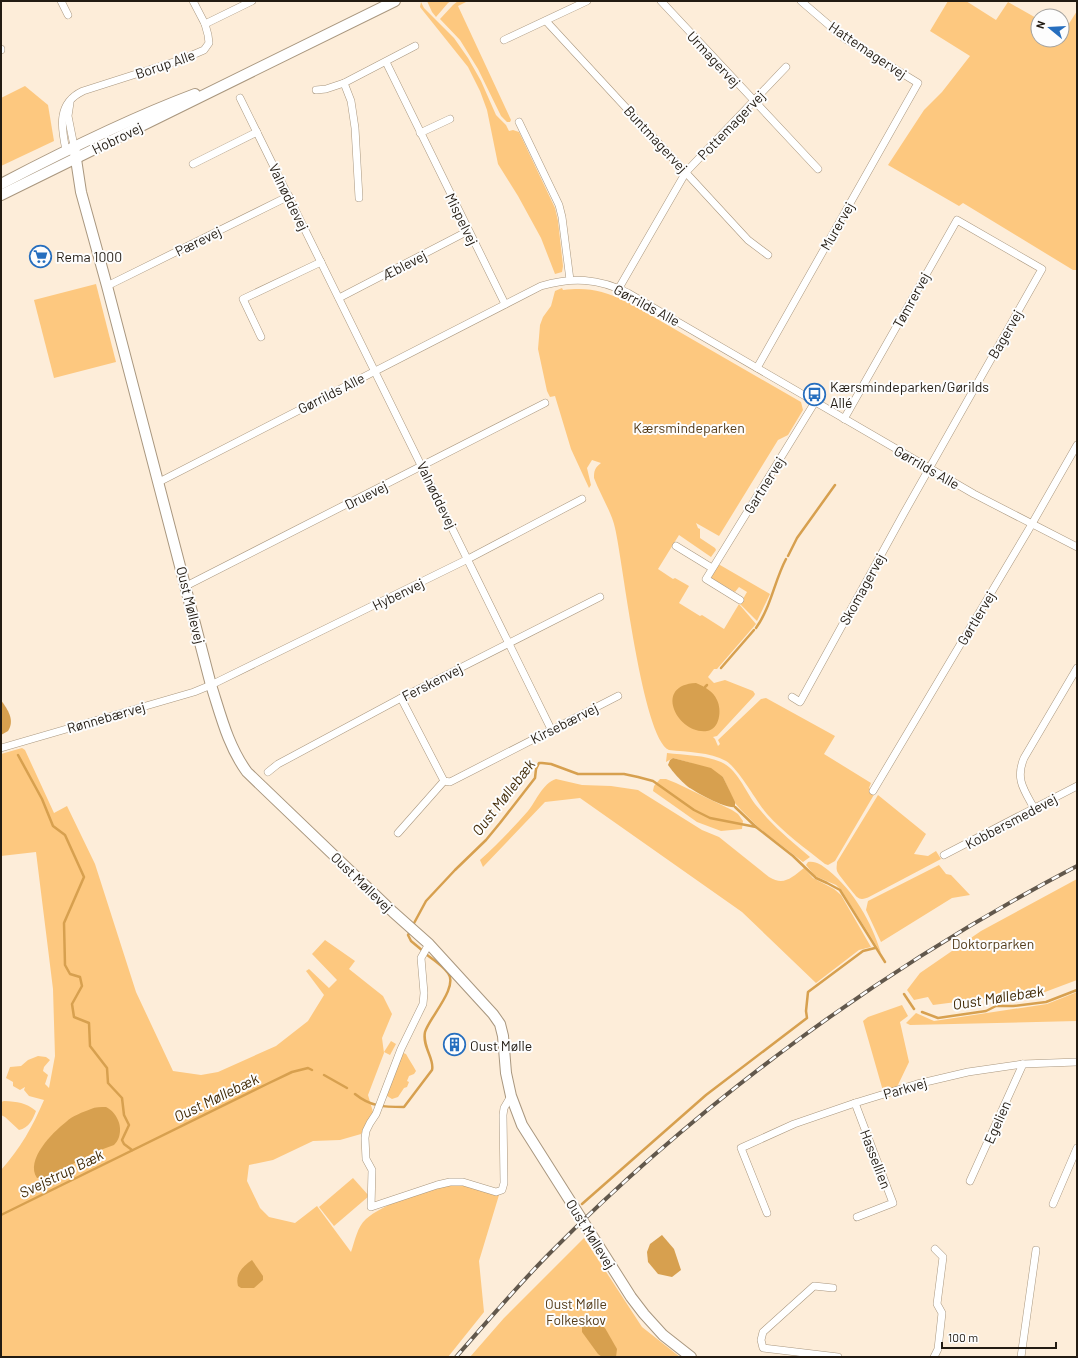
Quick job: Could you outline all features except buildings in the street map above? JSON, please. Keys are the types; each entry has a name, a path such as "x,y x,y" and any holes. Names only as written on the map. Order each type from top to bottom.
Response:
{"street":[{"path":"61,1 68,15"},
{"name":"Borup Alle","path":"70,148 68,116 70,102 74,96 83,91 183,59 204,50 209,43 208,35 205,24 193,1"},
{"path":"205,24 252,1"},
{"name":"Hobrovej","path":"1,195 395,1"},
{"path":"504,40 587,1"},
{"name":"Urmagervej","path":"661,1 818,169"},
{"name":"Hattemagervej","path":"801,1 844,38 918,83"},
{"name":"Buntmagervej","path":"546,21 748,240 768,255"},
{"path":"316,90 326,89 344,83 416,46"},
{"name":"Mispelvej","path":"386,62 505,304"},
{"name":"Pottemagervej","path":"619,288 686,172 786,67"},
{"name":"Hobrovej","path":"1,184 70,148 176,101 232,80"},
{"path":"344,83 351,101 355,128 359,198"},
{"name":"Murervej","path":"757,368 918,83"},
{"name":"Valnøddevej","path":"240,98 552,729"},
{"path":"420,133 450,119"},
{"path":"519,122 559,205 562,217 570,280"},
{"path":"193,164 258,132"},
{"name":"Oust Møllevej","path":"70,148 72,174 81,192 108,286 211,685 226,734 238,759 247,772 393,912 429,944 493,1014 500,1024 503,1036 506,1073 511,1096 522,1125 631,1297 664,1336 691,1357"},
{"name":"Pærevej","path":"108,286 289,196"},
{"name":"Tømrervej","path":"844,419 957,220 995,242"},
{"name":"Æblevej","path":"339,298 468,231"},
{"name":"Bagervej","path":"929,468 1042,269 995,242"},
{"path":"261,337 243,299 321,262"},
{"name":"Gørrilds Alle","path":"159,482 541,286 570,280 587,280 600,282 619,288 974,494 1077,547"},
{"name":"Gartnervej","path":"712,568 815,402"},
{"name":"Druevej","path":"186,586 545,403"},
{"name":"Gørtlervej","path":"873,791 1032,524 1077,445"},
{"name":"Skomagervej","path":"792,697 800,702 929,468"},
{"name":"Hybenvej","path":"211,685 468,559 582,499"},
{"path":"676,546 712,568 706,579 740,600"},
{"name":"Ferskenvej","path":"268,772 278,764 402,698 509,642 600,597"},
{"path":"1034,808 1021,784 1019,776 1020,767 1077,668"},
{"name":"Rønnebærvej","path":"1,748 194,692 211,685"},
{"name":"Kirsebærvej","path":"444,782 450,782 618,696"},
{"path":"398,833 444,782 402,698"},
{"name":"Kobbersmedevej","path":"944,855 1077,786"},
{"path":"429,944 421,958 424,993 423,1004 401,1050 376,1114 366,1131 366,1159 372,1170 371,1207 436,1185 450,1182 463,1182 496,1192 502,1190 504,1183 503,1115 504,1108 511,1096"},
{"name":"Parkvej","path":"767,1213 741,1148 794,1124 917,1084 961,1074 1023,1064 1077,1062"},
{"name":"Egelien","path":"970,1181 1023,1064"},
{"name":"Hassellien","path":"855,1103 893,1203 858,1217"},
{"path":"1053,1204 1077,1148"},
{"path":"934,1357 938,1349 942,1313 937,1304 943,1257 935,1250"},
{"path":"1021,1357 1036,1250"},
{"path":"832,1288 814,1286 763,1332 761,1340 763,1348 784,1354 838,1357"}],"green space":[{"path":"427,1 451,1 436,17"},
{"path":"458,1 468,1 458,6 511,120 510,122 507,122 501,116 478,69 460,40 440,19"},
{"path":"948,1 966,1 996,20 1008,2 1030,14 1030,48 1070,48 1070,22 1077,11 1077,270 1073,270 963,203 959,206 888,165 924,110 942,92 970,56 930,31"},
{"path":"421,2 424,8 454,38 468,58 481,81 496,115 506,125 509,131 513,130 519,132 555,208 563,266 562,272 555,274 541,238 518,196 498,164 487,110 480,91 468,67 420,7"},
{"path":"25,86 48,105 54,141 1,166 1,98"},
{"path":"96,284 116,362 54,378 34,300"},
{"name":"Kærsmindeparken","path":"562,288 563,290 581,289 596,291 626,301 801,402 803,410 788,435 778,440 719,536 696,523 700,529 700,538 716,550 711,557 679,535 658,569 673,579 675,578 689,586 679,603 700,616 702,615 724,629 739,604 756,624 717,669 714,669 708,677 714,683 725,680 753,691 755,694 717,736 713,737 718,746 720,744 718,740 761,699 766,698 835,736 824,754 871,783 869,788 875,793 835,861 828,865 780,828 767,814 736,770 726,761 706,754 669,750 659,738 650,715 642,683 628,610 615,528 594,478 595,469 601,463 592,460 587,468 591,485 589,488 571,449 555,396 550,397 547,391 538,349 540,325 543,317 551,306 555,291"},
{"path":"718,565 770,594 757,621 740,604 747,592 739,587 735,592 711,578"},
{"path":"22,748 25,750 54,813 67,806 95,864 136,992 173,1071 201,1075 218,1072 276,1046 308,1021 324,995 306,971 309,969 329,988 337,980 312,954 325,940 355,961 349,969 383,996 392,1014 382,1038 384,1053 368,1095 373,1112 361,1134 340,1140 313,1141 273,1160 249,1165 247,1181 260,1208 269,1217 295,1223 317,1206 351,1252 358,1230 366,1219 384,1207 410,1196 437,1187 457,1184 499,1195 479,1261 484,1312 448,1357 1,1357 1,1170 26,1137 44,1100 29,1096 24,1090 25,1087 20,1090 13,1086 13,1082 6,1078 10,1067 21,1066 28,1060 38,1056 46,1057 50,1060 44,1067 43,1071 48,1075 45,1084 49,1088 55,1056 53,989 36,852 1,856 1,754"},
{"path":"667,753 708,758 727,765 740,780 755,804 767,818 810,857 803,862 759,828 734,802 723,777 691,763 673,758 666,762"},
{"path":"556,779 582,785 611,786 638,790 702,830 719,837 774,880 787,880 804,868 813,878 834,889 841,895 871,947 859,950 816,983 742,912 580,798 545,802 483,867 480,860 528,811 543,788 551,781"},
{"path":"660,779 666,779 676,783 732,810 738,814 743,821 742,829 721,831 697,822 653,791 654,786"},
{"path":"878,795 926,834 914,854 928,856 936,851 941,859 869,897 861,899 858,898 838,873 837,862"},
{"path":"808,862 814,862 821,865 846,887 867,918 881,953 842,891 836,885 815,876 806,865"},
{"path":"939,865 946,874 951,875 970,895 952,898 881,942 866,910 868,901"},
{"name":"Doktorparken","path":"1077,879 1077,980 1045,992 1032,995 995,997 933,1005 928,997 914,1000 907,990 920,973 981,931"},
{"path":"1077,992 1077,1021 910,1025 906,1023 916,1013 934,1021 1047,1004"},
{"path":"902,1005 908,1016 900,1022 909,1062 897,1087 883,1091 863,1021 868,1017"},
{"path":"391,1041 396,1044 390,1055 384,1052"},
{"path":"403,1053 406,1054 416,1071 414,1074 409,1076 407,1087 404,1088 398,1097 392,1099 387,1096 387,1090 394,1077"},
{"path":"1,1102 21,1103 36,1111 28,1125 19,1130 1,1115"},
{"path":"353,1178 369,1196 334,1226 319,1207"},
{"name":"Oust Mølle Folkeskov","path":"584,1238 642,1327 680,1357 470,1357 504,1318"}],"shaded area":[{"path":"696,683 711,692 719,704 719,718 715,727 711,730 696,730 687,725 679,718 674,709 672,700 675,692 683,686"},
{"path":"1,700 10,715 11,723 8,731 1,735"},
{"path":"673,758 711,768 723,777 735,802 735,807 718,803 687,786 668,765 670,760"},
{"path":"106,1107 113,1112 118,1119 120,1128 119,1137 114,1145 95,1152 49,1177 37,1178 34,1171 34,1163 37,1155 54,1133 68,1120 78,1114 94,1108"},
{"path":"662,1235 674,1249 681,1270 672,1277 658,1274 648,1262 647,1252 650,1244"},
{"path":"252,1260 263,1276 263,1280 254,1288 241,1288 238,1286 237,1282 238,1274 245,1265"},
{"path":"595,1320 605,1328 617,1349 616,1357 602,1357 598,1354 582,1332 582,1326 586,1322"}],"waterway":[{"path":"788,556 797,538 835,485"},
{"path":"756,628 769,603 786,559"},
{"path":"721,668 754,630"},
{"path":"18,755 42,799 53,826 65,835 84,877 64,923 65,965 70,974 80,977 82,986 72,1004 74,1017 89,1023 90,1046 107,1068 108,1083 122,1098 124,1115 129,1125 122,1140 124,1144 132,1150"},
{"name":"Oust Møllebæk","path":"413,925 426,901 486,840 535,778 536,769 539,763 542,763 551,764 578,774 624,774 653,781 694,810 710,818 756,827 793,856 816,878 840,890 885,962"},
{"path":"735,807 756,827"},
{"name":"Oust Møllebæk","path":"410,932 408,935 411,941 423,951"},
{"path":"582,1204 706,1095 807,1018 806,1011 808,992 863,951 875,948"},
{"name":"Oust Møllebæk","path":"355,1094 372,1104 390,1107 404,1107 432,1070 432,1062 425,1043 425,1032 447,994 450,986 450,979 444,968 427,955"},
{"name":"Oust Møllebæk","path":"922,1012 938,1018 986,1011 996,1006 1013,1006 1046,1002 1077,990"},
{"name":"Oust Møllebæk","path":"904,994 914,1009"},
{"name":"Oust Møllebæk","path":"1,1215 292,1072 308,1068 312,1070"},
{"name":"Oust Møllebæk","path":"324,1075 347,1088"}],"railway":[{"path":"456,1357 502,1304 550,1253 609,1196 670,1141 734,1089 799,1039 866,992 935,947 1005,905 1077,866"}],"place":[{"name":"Rema 1000","path":"40,256"},
{"name":"Kærsmindeparken/Gørilds Allé","path":"815,394"},
{"name":"Oust Mølle","path":"454,1045"}],"water label":[{"name":"Svejstrup Bæk","path":"61,1173"}]}
